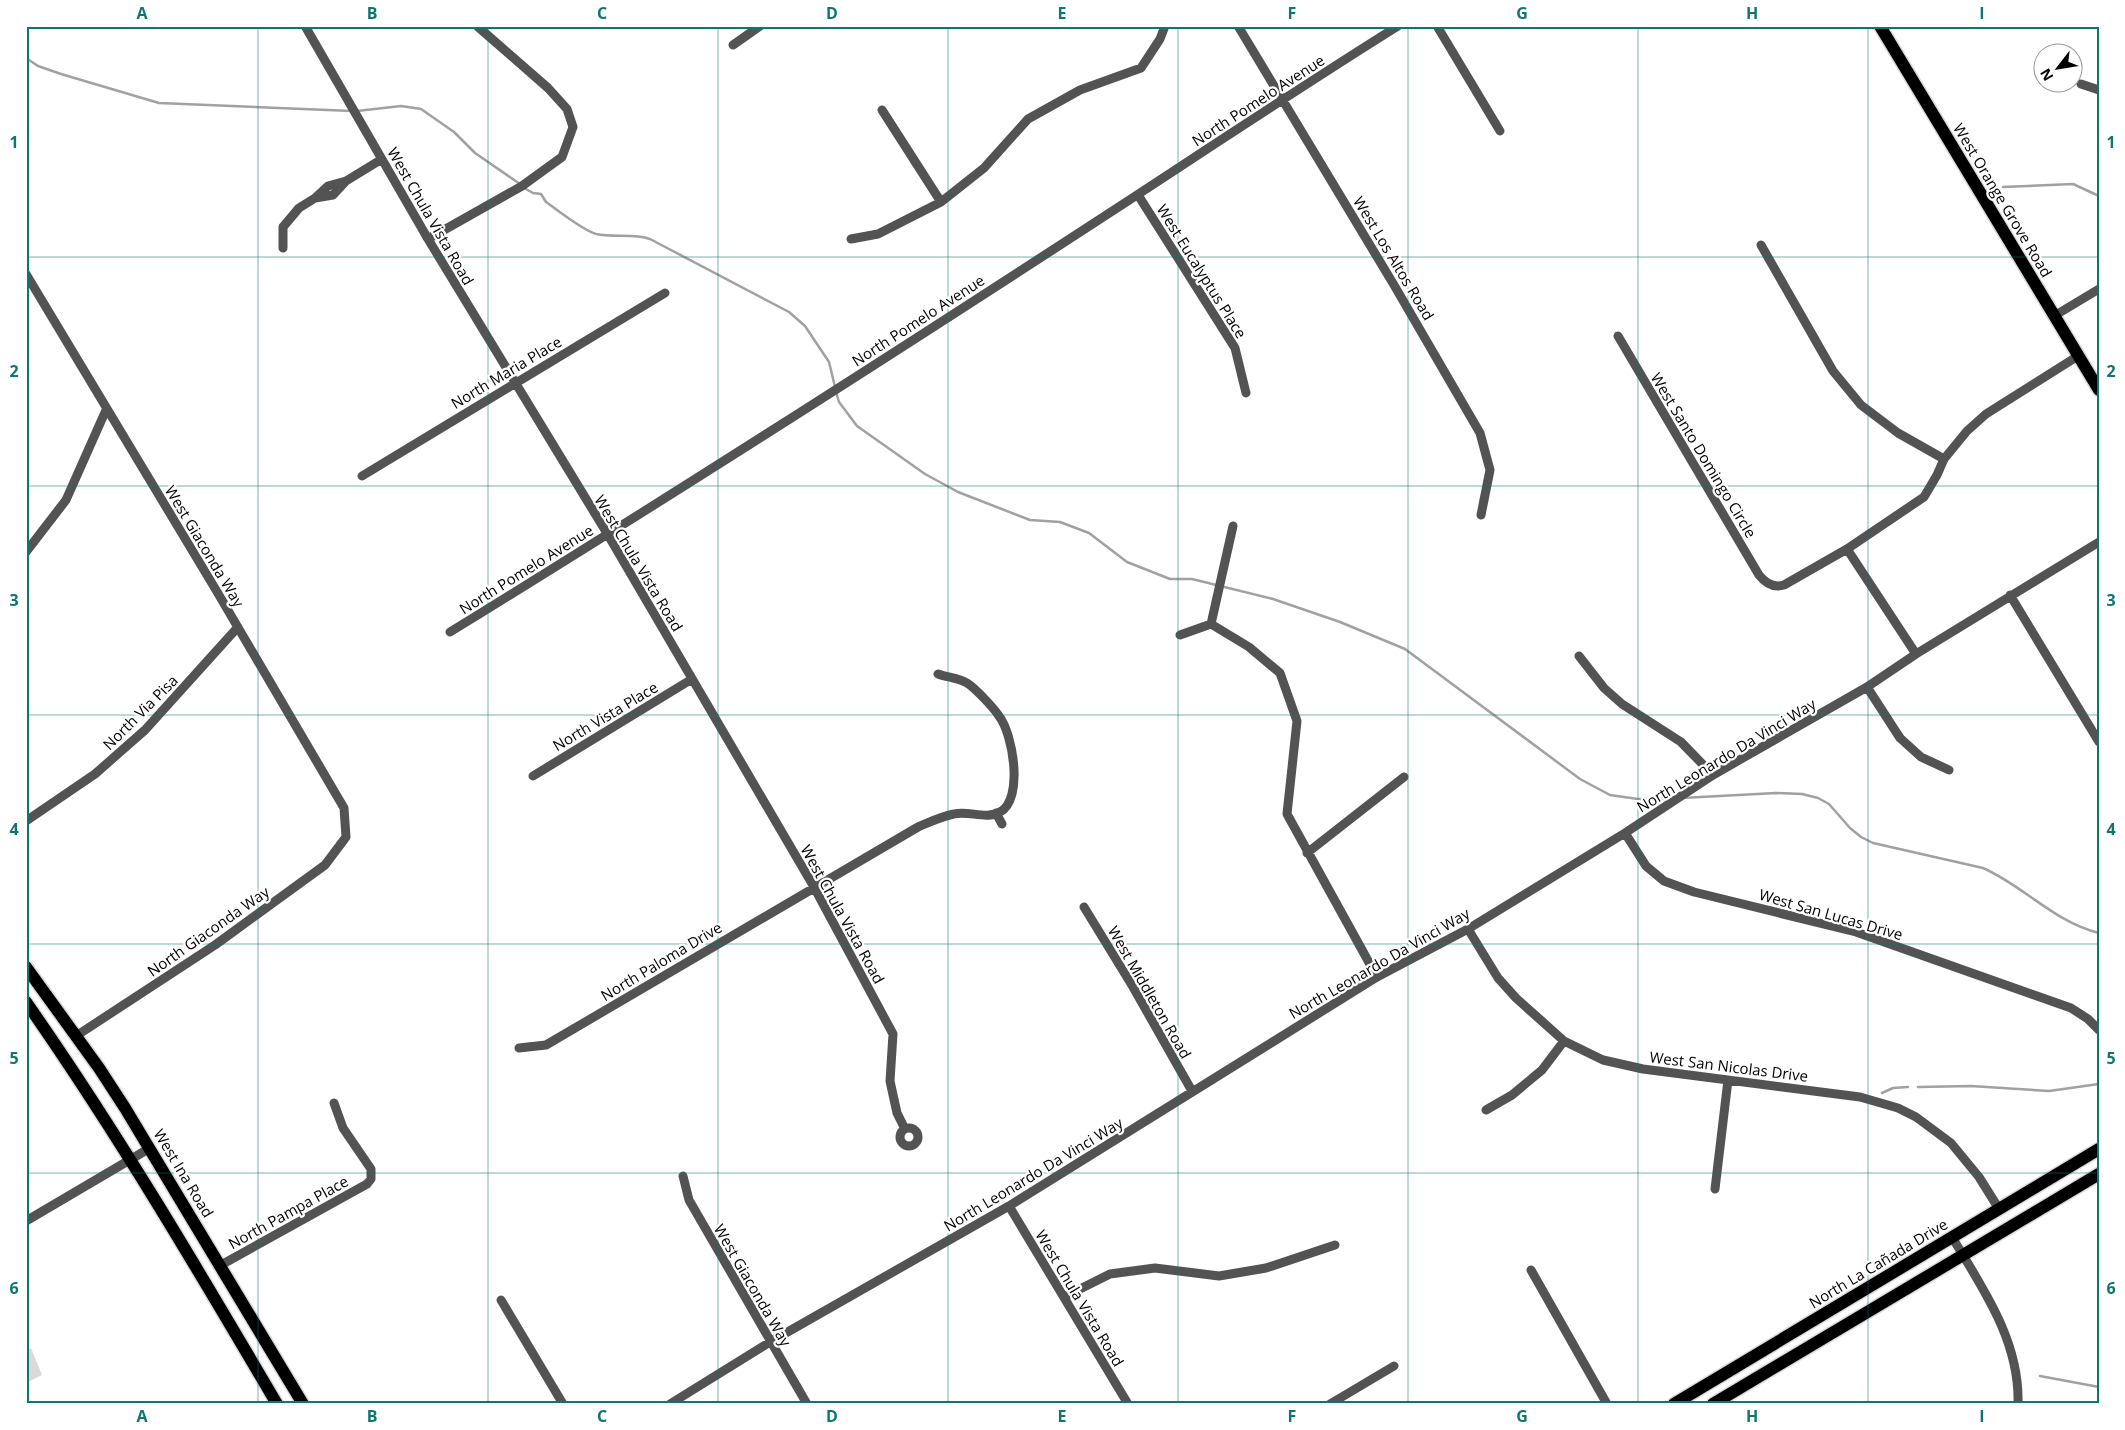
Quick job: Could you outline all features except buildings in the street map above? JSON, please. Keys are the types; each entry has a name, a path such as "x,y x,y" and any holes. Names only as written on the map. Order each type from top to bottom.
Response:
{"main road":[{"name":"West Orange Grove Road","path":"1880,26 2099,390"},
{"name":"West Ina Road","path":"26,967 76,1036 150,1148 303,1404"},
{"path":"26,1002 79,1077 132,1160 277,1404"},
{"name":"North La Cañada Drive","path":"1674,1404 2099,1149"},
{"path":"1713,1404 2099,1174"}],"street":[{"path":"428,239 522,186 562,157 573,127 567,109 548,88 477,26"},
{"path":"733,45 760,26"},
{"path":"851,239 878,234 941,202 984,168 1028,119 1080,90 1141,68 1160,39 1165,26"},
{"name":"West Los Altos Road","path":"1238,26 1480,433 1490,470 1481,515"},
{"name":"North Pomelo Avenue","path":"450,632 608,535 1398,26"},
{"path":"1437,26 1500,131"},
{"name":"West Chula Vista Road","path":"308,27 428,239 608,535 814,887 893,1034 890,1081 897,1113 905,1129"},
{"path":"2082,84 2099,90"},
{"path":"882,110 941,202"},
{"path":"283,248 282,227 298,208 315,198 333,195 346,181 382,159"},
{"name":"West Eucalyptus Place","path":"1138,195 1235,348 1246,393"},
{"path":"1761,245 1833,371 1861,404 1898,432 1944,459"},
{"name":"West Giaconda Way","path":"26,274 238,627 344,808 346,837"},
{"path":"2054,316 2099,289"},
{"name":"North Maria Place","path":"362,476 665,293"},
{"name":"West Santo Domingo Circle","path":"1618,336 1768,589 1784,585 1847,549"},
{"path":"1916,654 1847,549 1924,497 1944,459 1967,431 1986,414 2078,356"},
{"path":"26,552 66,500 106,410"},
{"path":"1211,624 1233,526"},
{"name":"North Leonardo Da Vinci Way","path":"670,1404 770,1342 1009,1206 1377,977 1468,929 1625,833 1713,775 1867,687 2010,595 2099,542"},
{"path":"2010,595 2099,742"},
{"path":"1180,635 1211,624"},
{"path":"1211,624 1249,647 1280,673 1297,721 1287,814 1377,977"},
{"name":"North Via Pisa","path":"26,821 95,774 145,730 238,627"},
{"path":"1579,656 1604,688 1616,699 1681,742 1713,775"},
{"path":"938,674 967,683 1000,716 1012,745 1014,779 1007,805 996,813 1002,824"},
{"name":"North Vista Place","path":"532,776 692,679"},
{"path":"1867,687 1900,738 1921,757 1949,770"},
{"path":"1307,853 1404,777"},
{"name":"North Paloma Drive","path":"518,1048 546,1045 918,827 955,813 996,813"},
{"name":"West San Lucas Drive","path":"1625,833 1646,866 1664,881 1694,892 1856,932 2070,1008 2088,1019 2099,1030"},
{"name":"North Giaconda Way","path":"76,1036 216,945 317,871 325,865 346,837"},
{"name":"West Middleton Road","path":"1084,907 1133,986 1192,1091"},
{"name":"West San Nicolas Drive","path":"1468,929 1498,978 1516,998 1564,1041 1603,1060 1643,1069 1860,1097 1898,1108 1916,1117 1952,1143 1979,1176 1998,1209"},
{"path":"1486,1110 1512,1095 1542,1070 1564,1041"},
{"path":"1715,1189 1728,1080"},
{"name":"North Pampa Place","path":"221,1265 367,1184 371,1179 370,1169 343,1128 334,1103"},
{"path":"26,1221 150,1148"},
{"name":"West Giaconda Way","path":"683,1176 689,1200 807,1404"},
{"name":"West Chula Vista Road","path":"1009,1206 1128,1404"},
{"path":"1952,1237 1998,1316 2008,1339 2016,1369 2018,1404"},
{"path":"1064,1297 1110,1274 1155,1268 1219,1276 1266,1268 1335,1245"},
{"path":"1531,1270 1607,1404"},
{"path":"501,1300 563,1404"},
{"path":"1330,1404 1394,1366"}],"shaded area":[{"path":"31,1348 42,1375 26,1383 26,1350"}],"waterway":[{"path":"26,58 38,66 61,74 159,103 352,111"},
{"path":"357,111 401,106 421,109 454,132 475,153 520,184"},
{"path":"2003,187 2073,184 2099,196"},
{"path":"524,188 533,193 541,194 546,202 591,232 603,235 637,236 650,239 789,312 805,326 829,362 835,387"},
{"path":"836,392 839,402 857,426 925,474 958,492 1030,520 1060,522 1089,533 1127,562 1170,579 1192,579 1273,599 1340,622 1405,649 1580,779 1610,795 1638,799 1672,799"},
{"path":"1682,798 1776,793 1802,794 1818,798 1829,804 1850,828 1861,837 1873,843 1983,868 2012,884 2068,921 2099,933"},
{"path":"1918,1087 1971,1086 2049,1091 2099,1084"},
{"path":"1882,1093 1893,1088 1908,1087"},
{"path":"2040,1376 2099,1387"}]}
